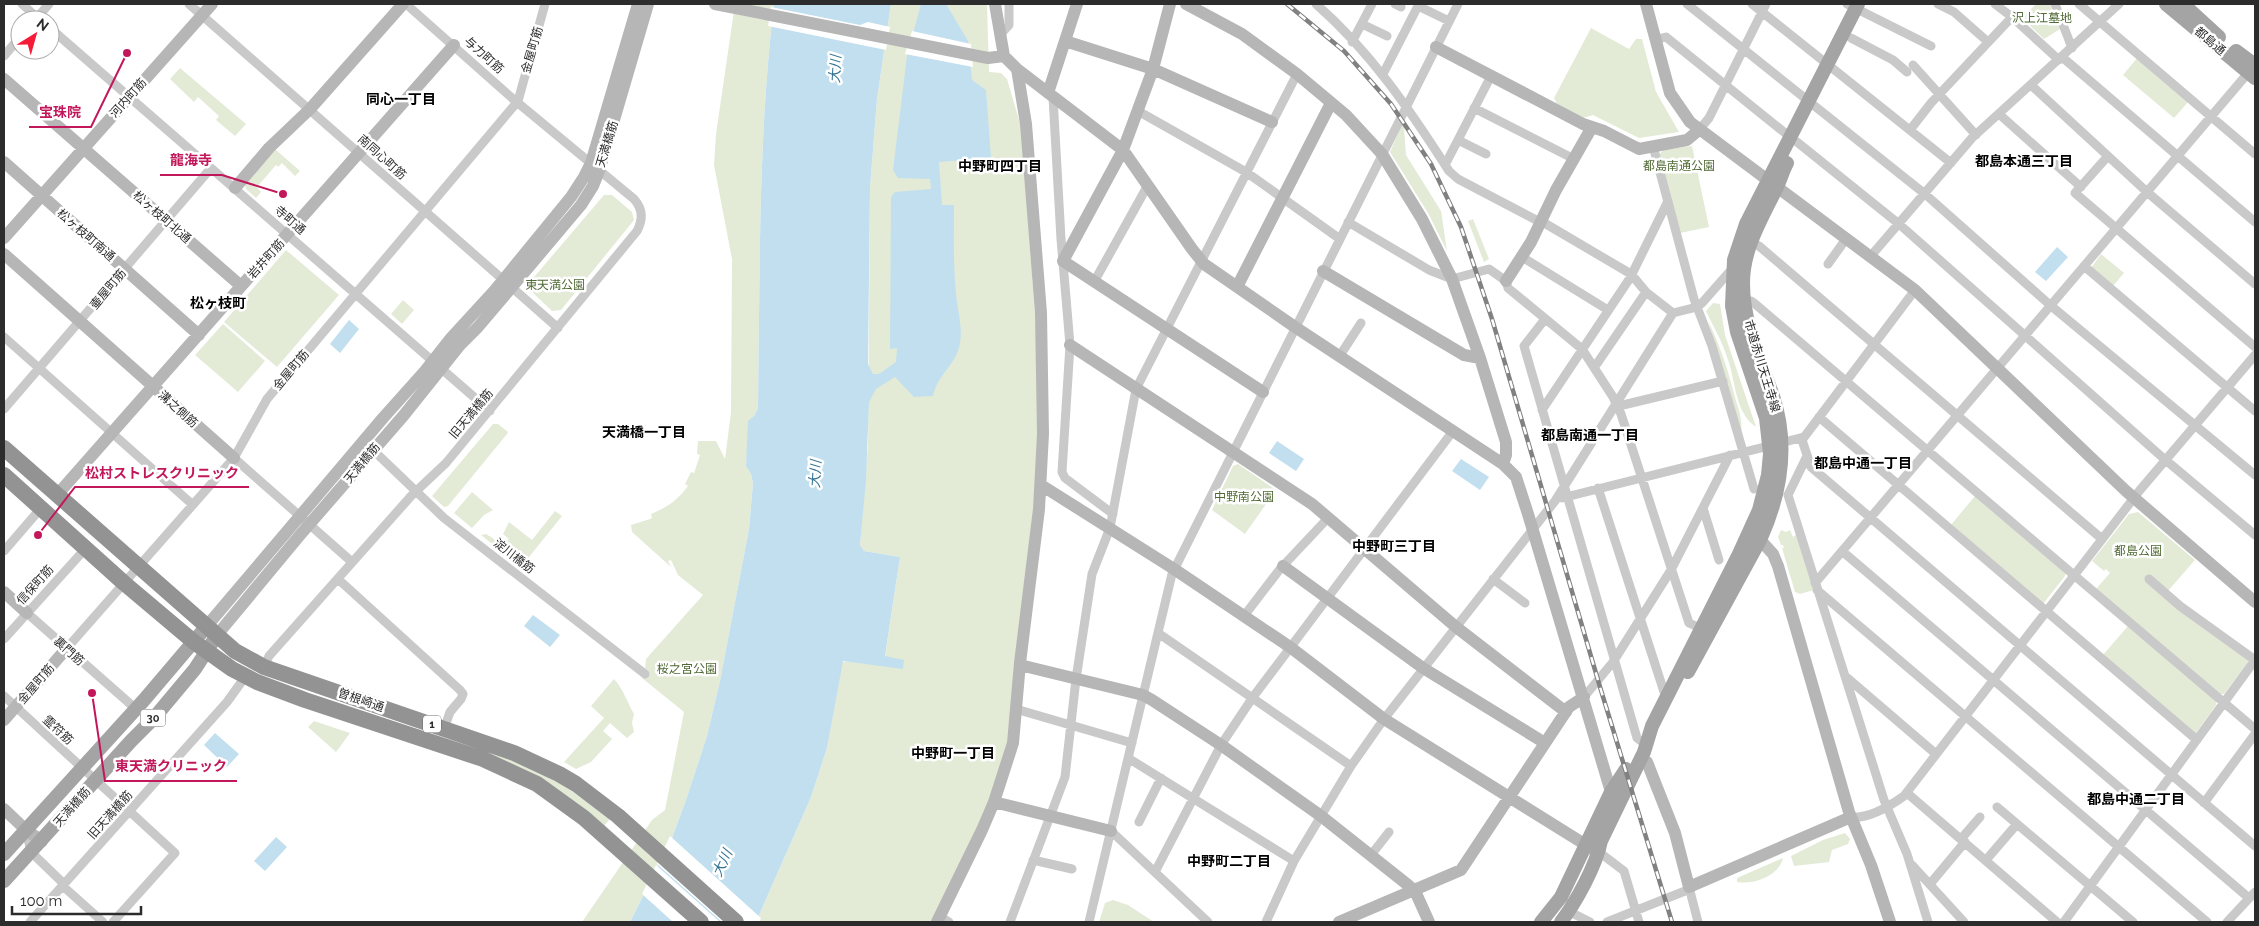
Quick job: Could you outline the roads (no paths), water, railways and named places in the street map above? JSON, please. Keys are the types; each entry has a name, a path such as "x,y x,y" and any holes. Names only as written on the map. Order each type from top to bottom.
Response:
{"highway":[{"name":"曽根崎通","path":"4,448 235,651 264,667 514,753 559,774 602,803 736,922"},
{"name":"曽根崎通","path":"4,475 124,583 232,669 245,677 305,700 483,759 516,773 549,791 573,809 701,922"}],"main road":[{"name":"都島通","path":"2166,4 2253,69"},
{"name":"都島通","path":"2183,4 2253,69"},
{"name":"市道赤川天王寺線","path":"1831,68 1851,38 1858,6"},
{"name":"市道赤川天王寺線","path":"1654,731 1762,544 1777,492 1776,408 1748,323 1744,302 1744,272 1750,242 1772,185 1831,68 1858,6"},
{"name":"市道赤川天王寺線","path":"1654,731 1666,698 1739,554 1766,488 1775,443 1737,332 1731,293 1732,269 1741,235 1772,185"},
{"name":"天満橋筋","path":"4,882 154,718 212,631"},
{"name":"天満橋筋","path":"4,854 80,768 136,709 201,646"},
{"path":"1545,921 1619,806 1629,801 1644,752 1654,731"},
{"path":"1595,846 1589,835 1611,792 1644,752 1654,731"},
{"path":"1565,917 1595,846"}],"street":[{"name":"南同心町筋","path":"189,4 310,109 424,213 558,328"},
{"name":"河内町筋","path":"4,238 212,4"},
{"name":"与力町筋","path":"405,4 595,167"},
{"path":"235,188 269,148 310,109 405,4"},
{"name":"金屋町筋","path":"4,720 9,701 67,648 234,458 267,399 518,101 546,4"},
{"name":"天満橋筋","path":"595,167 638,4"},
{"name":"天満橋筋","path":"212,631 507,284 584,178 595,167 648,4"},
{"path":"715,4 988,58 1004,56"},
{"path":"995,4 1004,56 1017,69 1123,150 1201,260 1295,328 1503,464 1516,477 1584,696 1611,792"},
{"path":"1000,35 1009,25 1009,4"},
{"path":"1077,4 1050,94 1070,345 1062,472 1065,478 1113,514"},
{"path":"1063,261 1123,150 1154,69 1170,4"},
{"path":"1186,4 1242,34 1297,74 1346,115 1382,154 1422,219 1452,279 1480,358 1506,442 1506,455 1503,464"},
{"path":"1316,4 1383,74 1407,105 1445,165 1458,179 1546,224 1631,274 1646,292 1674,313"},
{"path":"1352,42 1372,4"},
{"path":"1089,922 1174,569 1458,4"},
{"path":"1646,4 1670,93 1678,108 1699,130 1915,290 1997,370 2134,498 2255,602"},
{"path":"1687,4 1925,194 2050,305 2196,424 2255,476"},
{"path":"1752,4 1764,8 1831,68 1878,103 1951,163"},
{"path":"1938,4 1954,12 1988,42"},
{"path":"1996,4 2255,222"},
{"path":"2055,4 2072,48"},
{"path":"2079,4 2255,154"},
{"path":"1870,257 1976,135 2119,4"},
{"path":"1383,74 1419,5 1449,21"},
{"path":"1858,6 1931,46"},
{"path":"1436,47 1592,127 1640,149 1687,140 1706,124 1764,8"},
{"path":"1910,130 1940,94 2012,16"},
{"path":"1362,24 1387,36"},
{"name":"寺町通","path":"60,37 490,411"},
{"path":"1655,40 1666,37 1899,224 2024,336 2255,535"},
{"path":"1851,38 1910,69 1940,94 1976,135"},
{"path":"1065,41 1154,69 1272,122"},
{"name":"岩井町筋","path":"57,495 454,45"},
{"path":"942,920 994,802 1013,743 1041,485 1043,428 1041,313 1026,124 1017,69"},
{"path":"1816,586 1842,551 2253,69"},
{"path":"1010,922 1065,777 1076,679 1092,574 1110,528 1136,389 1297,74"},
{"path":"1445,165 1491,76"},
{"name":"松ヶ枝町北通","path":"4,79 241,286"},
{"path":"2031,85 2147,192 2255,284"},
{"path":"1237,286 1332,103"},
{"path":"1474,108 1574,159"},
{"path":"1138,111 1246,172 1340,239"},
{"path":"1999,114 2081,187"},
{"path":"1506,281 1522,257 1592,127"},
{"path":"1458,140 1486,154"},
{"path":"1653,146 1697,307 1723,381 1754,488"},
{"path":"2108,156 2076,193 2255,347"},
{"name":"松ヶ枝町南通","path":"4,162 199,334"},
{"name":"旧天満橋筋","path":"264,667 269,656 352,562 446,463 637,231 641,222 641,212 638,203 595,167"},
{"name":"壷屋町筋","path":"4,409 211,168"},
{"path":"1094,282 1148,185"},
{"path":"1542,410 1631,274 1668,201"},
{"path":"1348,222 1429,270 1452,279 1489,270 1506,281 1508,288 1582,349 1616,404 1689,623 1700,628"},
{"path":"1828,264 1846,239"},
{"path":"1750,242 1759,246 2102,539"},
{"name":"溝之側筋","path":"4,254 352,562"},
{"path":"1522,257 1608,310"},
{"path":"1063,261 1263,392"},
{"path":"2084,266 2255,411"},
{"path":"1266,922 1294,861 1320,816 1351,766 1384,719 1532,529 1565,492 1616,404 1674,313 1697,307 1732,269"},
{"path":"1323,271 1464,355 1480,358"},
{"path":"1565,492 1598,488 1742,451 1803,438 1846,381 1880,349 1915,290"},
{"path":"1594,368 1646,292"},
{"path":"1744,302 1751,301 2255,730"},
{"path":"1545,320 1524,346 1613,662 1636,738 1644,752 1675,833 1698,922"},
{"path":"1339,356 1361,323"},
{"path":"4,337 193,505"},
{"path":"1070,345 1312,504 1456,627 1566,712"},
{"path":"1607,922 1685,891 1689,887 1851,817 1858,818 1888,808 1906,794 2134,498 2255,355"},
{"name":"天満橋筋","path":"304,521 373,450 438,364"},
{"path":"1616,404 1624,405 1723,381"},
{"path":"1819,417 2197,740"},
{"path":"1154,872 1221,746 1253,697 1452,431"},
{"path":"1803,438 1811,467 2255,846"},
{"name":"淀川橋筋","path":"373,450 418,491 444,518 645,674"},
{"path":"1341,922 1454,874 1463,868 1572,703 1584,696 1613,662 1671,570 1730,455"},
{"path":"1807,456 1788,495 1844,676 1888,808 1910,863 1928,922"},
{"path":"1041,485 1174,569 1290,647 1384,719 1509,796 1595,846 1624,871 1639,922"},
{"path":"1598,488 1666,698"},
{"path":"4,551 41,508"},
{"path":"1703,508 1719,560"},
{"path":"1244,616 1282,566 1328,518"},
{"path":"1752,523 1755,534 1773,554 1785,587 1851,817 1879,886 1890,922"},
{"path":"1739,554 1749,545 1762,544"},
{"name":"信保町筋","path":"4,638 86,548"},
{"path":"1842,551 2146,810 2252,895 2227,922"},
{"path":"1282,566 1423,668 1544,743"},
{"path":"338,579 463,694 450,712 444,729"},
{"path":"1493,579 1525,603"},
{"path":"2064,922 2254,664 2149,579"},
{"path":"1816,586 2207,922"},
{"name":"裏門筋","path":"4,592 136,709"},
{"path":"1158,633 1351,766"},
{"path":"1020,665 1143,695 1221,746 1320,816 1416,890 1429,922"},
{"path":"1844,676 1936,754"},
{"name":"旧天満橋筋","path":"30,922 227,702 245,677"},
{"name":"霊符筋","path":"9,701 175,854 113,922"},
{"path":"1016,709 1132,743"},
{"path":"2204,803 2255,734"},
{"path":"1128,758 1294,861"},
{"path":"1139,822 1161,778"},
{"path":"1906,794 2058,922"},
{"path":"994,802 1111,831 1208,922"},
{"path":"1997,807 2133,922"},
{"path":"4,809 26,830 42,841"},
{"path":"1930,884 1980,817"},
{"path":"1986,860 2017,824"},
{"path":"26,830 31,852 64,884 65,888 103,922"},
{"path":"1371,855 1389,832"},
{"path":"1033,860 1072,869"},
{"path":"1910,863 1964,922"},
{"path":"1565,917 1590,922"}],"water":[{"name":"大川","path":"774,4 891,4 877,99 870,188 868,364 873,374 879,374 896,362 897,348 890,349 891,197 895,192 931,189 930,179 898,178 893,170 907,56 921,4 946,4 968,41 972,80 986,90 991,158 939,162 942,205 954,205 954,271 961,331 960,343 955,358 939,381 933,396 914,397 895,377 876,389 869,402 866,480 860,545 864,551 900,557 885,656 904,660 903,669 843,661 827,748 811,797 756,922 630,922 672,838 707,736 720,681 749,529 753,483 751,474 746,466 748,421 754,416 758,408 762,155"},
{"path":"2057,247 2068,257 2046,281 2035,272"},
{"path":"349,320 359,329 340,353 330,344"},
{"path":"1277,441 1304,459 1296,471 1269,453"},
{"path":"1461,459 1489,477 1480,490 1452,471"},
{"path":"533,615 560,635 550,647 524,626"},
{"path":"215,733 239,754 227,767 204,745"},
{"path":"276,837 287,847 265,871 254,861"}],"railway":[{"path":"1287,4 1344,51 1391,104 1431,164 1461,227 1492,319 1600,687 1672,922"}],"place":[{"name":"宝珠院","path":"127,53"},
{"name":"龍海寺","path":"283,194"},
{"name":"松村ストレスクリニック","path":"38,535"},
{"name":"東天満クリニック","path":"92,693"}],"district":[{"name":"同心一丁目","path":"401,99"},
{"name":"都島本通三丁目","path":"2024,161"},
{"name":"中野町四丁目","path":"1000,166"},
{"name":"松ヶ枝町","path":"218,303"},
{"name":"天満橋一丁目","path":"644,432"},
{"name":"都島南通一丁目","path":"1590,435"},
{"name":"都島中通一丁目","path":"1863,463"},
{"name":"中野町三丁目","path":"1394,546"},
{"name":"中野町一丁目","path":"953,753"},
{"name":"都島中通二丁目","path":"2136,799"},
{"name":"中野町二丁目","path":"1229,861"}],"park label":[{"name":"沢上江墓地","path":"2042,18"},
{"name":"都島南通公園","path":"1679,166"},
{"name":"東天満公園","path":"555,285"},
{"name":"中野南公園","path":"1244,497"},
{"name":"都島公園","path":"2138,551"},
{"name":"桜之宮公園","path":"687,669"}]}
